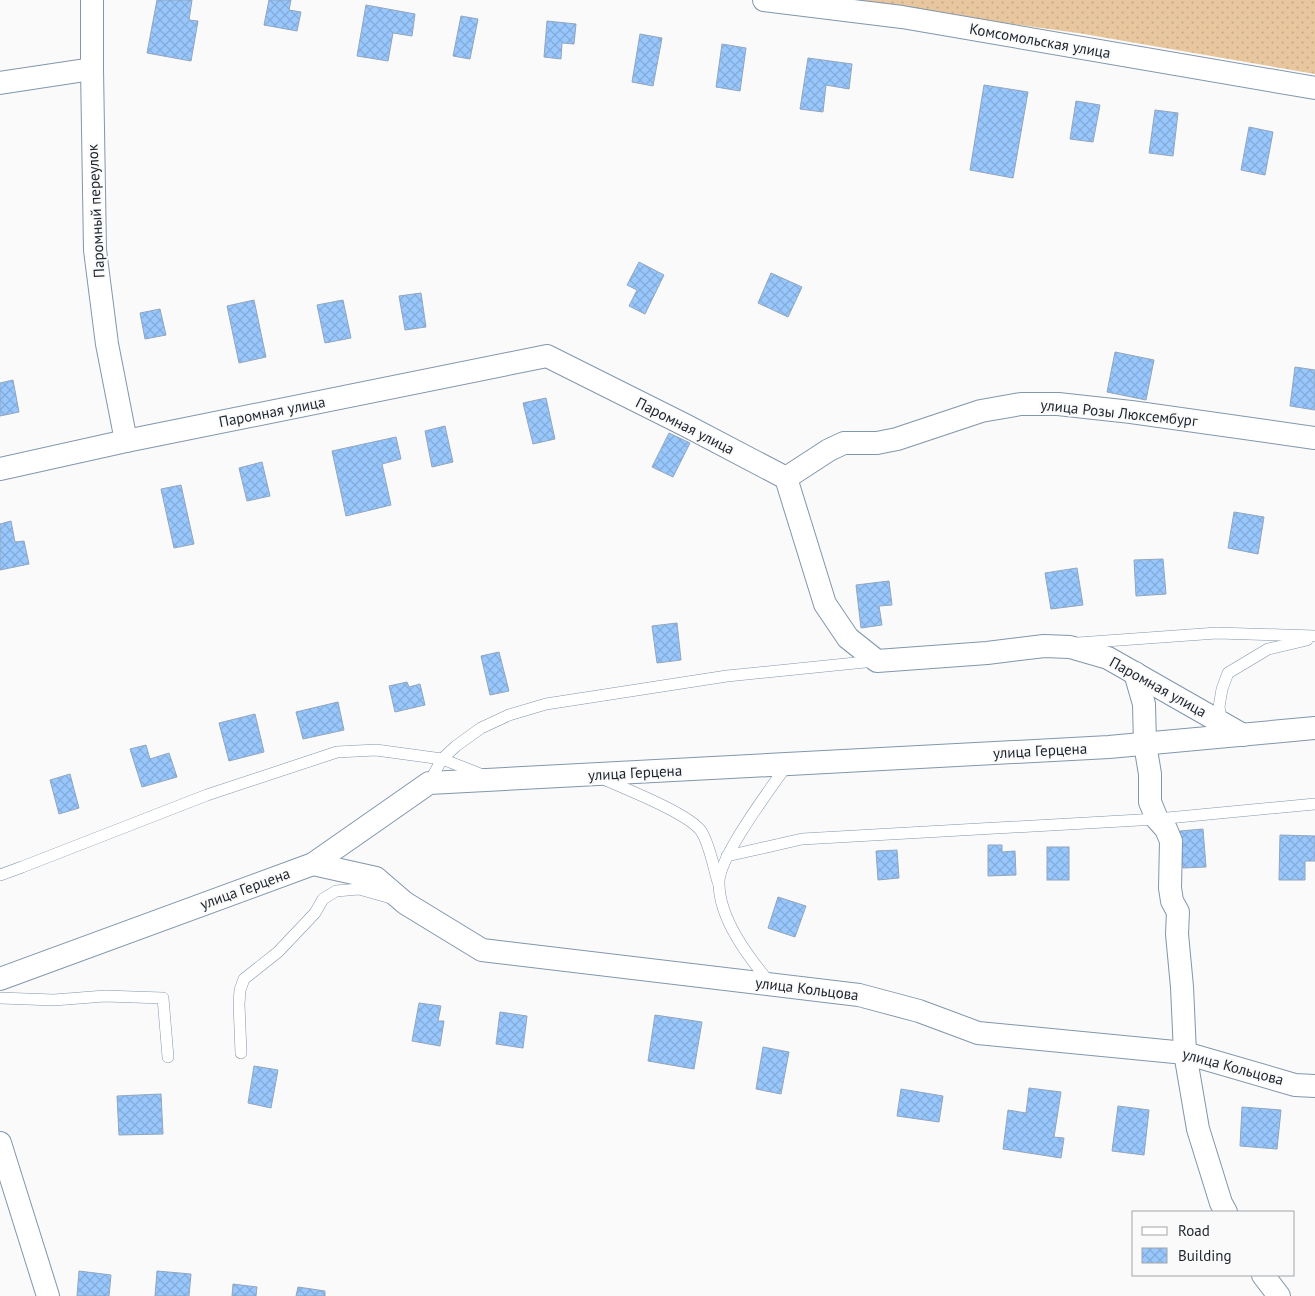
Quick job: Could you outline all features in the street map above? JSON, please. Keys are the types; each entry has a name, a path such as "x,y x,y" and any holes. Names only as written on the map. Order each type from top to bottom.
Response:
{"street":[{"name":"Паромный переулок","path":"92,0 95,250 108,344 126,441"},
{"name":"Комсомольская улица","path":"764,0 902,17 1315,88"},
{"path":"0,83 92,69"},
{"name":"Паромная улица","path":"0,469 126,441 547,356 786,478"},
{"name":"улица Розы Люксембург","path":"786,478 829,450 844,443 877,443 896,439 981,411 1021,404 1077,406 1315,438"},
{"path":"786,478 825,604 848,638 877,661"},
{"name":"Паромная улица","path":"877,661 987,654 1044,646 1070,647 1108,658 1243,735"},
{"path":"1135,673 1144,704 1145,744 1150,774 1150,802 1157,819 1166,829 1171,841 1170,888 1172,901 1178,912 1177,934 1185,1053 1198,1129 1226,1211"},
{"name":"улица Герцена","path":"4,974 313,864 429,783 1145,744 1315,728"},
{"name":"улица Кольцова","path":"313,864 376,878 406,903 482,950 859,995 919,1011 978,1033 1185,1053 1295,1085 1315,1086"},
{"path":"0,1143 48,1296"},
{"path":"1264,1276 1279,1296"}],"lane":[{"path":"1044,646 1216,633 1315,638"},
{"path":"1222,723 1219,707 1222,689 1228,673 1268,649 1315,638"},
{"path":"429,783 442,760 456,746 480,728 509,715 546,704 727,676 877,661"},
{"path":"0,874 207,796 336,752 376,750 442,760 496,780"},
{"path":"718,882 727,856 787,765"},
{"path":"593,775 682,815 700,830 707,846 724,908 737,939 749,958 772,985"},
{"path":"727,856 802,839 1157,819 1315,804"},
{"path":"241,1053 239,1004 240,990 244,979 278,952 304,926 323,900 336,891 354,889 406,903"},
{"path":"0,998 54,1000 105,996 163,998 168,1057"}],"shaded area":[{"path":"840,0 1315,0 1315,74 1078,33"}],"building":[{"path":"157,0 192,0 189,20 198,21 191,61 147,53"},
{"path":"269,0 291,0 289,10 301,12 297,31 264,25"},
{"path":"366,5 415,14 412,36 393,33 388,61 357,56"},
{"path":"461,16 478,19 470,59 453,56"},
{"path":"547,21 576,24 574,44 562,43 561,59 544,57"},
{"path":"640,34 662,38 653,86 632,82"},
{"path":"722,44 746,48 740,91 716,87"},
{"path":"808,58 852,64 849,89 826,85 823,112 800,109"},
{"path":"984,85 1028,92 1013,178 970,170"},
{"path":"1076,101 1100,105 1093,142 1070,139"},
{"path":"1155,110 1178,113 1173,156 1149,153"},
{"path":"1249,127 1273,132 1265,175 1241,170"},
{"path":"639,262 664,275 645,314 629,306 637,290 627,285"},
{"path":"771,273 802,287 788,317 758,303"},
{"path":"421,293 426,327 405,330 399,296"},
{"path":"254,300 266,357 239,363 227,306"},
{"path":"343,300 351,338 325,343 317,305"},
{"path":"160,309 166,335 145,339 140,313"},
{"path":"1115,352 1154,360 1146,400 1107,392"},
{"path":"1295,367 1315,370 1315,410 1290,406"},
{"path":"13,380 19,412 0,416 0,383"},
{"path":"546,398 555,439 533,444 523,403"},
{"path":"445,426 453,462 432,467 425,431"},
{"path":"669,433 690,443 673,477 652,467"},
{"path":"396,437 401,459 382,464 391,505 346,516 332,451"},
{"path":"262,462 270,496 247,501 239,468"},
{"path":"181,485 194,544 174,548 161,489"},
{"path":"1234,512 1264,517 1258,554 1228,548"},
{"path":"11,521 15,542 24,541 29,564 0,570 0,524"},
{"path":"1163,559 1166,594 1136,596 1134,560"},
{"path":"1077,568 1083,605 1051,609 1045,573"},
{"path":"889,581 892,605 879,606 882,625 861,628 856,585"},
{"path":"677,623 681,660 657,663 652,626"},
{"path":"499,652 509,691 490,695 481,656"},
{"path":"407,682 409,687 420,684 425,705 395,712 389,686"},
{"path":"338,702 344,730 303,739 296,712"},
{"path":"255,714 264,752 229,761 219,723"},
{"path":"146,745 150,759 169,753 177,777 142,787 130,749"},
{"path":"70,774 79,808 59,814 50,780"},
{"path":"1203,829 1206,867 1183,868 1180,831"},
{"path":"1280,835 1315,836 1315,861 1305,861 1305,880 1279,880"},
{"path":"988,845 1002,845 1002,852 1015,851 1016,875 988,876"},
{"path":"1047,847 1069,847 1069,880 1047,880"},
{"path":"897,850 899,878 878,880 876,851"},
{"path":"778,897 806,906 795,937 768,928"},
{"path":"419,1003 441,1006 438,1021 444,1021 440,1046 412,1041"},
{"path":"500,1012 527,1016 523,1048 496,1044"},
{"path":"655,1015 702,1022 694,1069 648,1061"},
{"path":"763,1047 789,1052 781,1094 756,1089"},
{"path":"254,1066 278,1070 271,1108 248,1103"},
{"path":"1029,1088 1061,1092 1054,1137 1064,1138 1061,1158 1003,1149 1008,1110 1026,1113"},
{"path":"901,1089 943,1096 939,1122 897,1116"},
{"path":"161,1094 163,1134 119,1135 117,1096"},
{"path":"1118,1106 1149,1110 1144,1155 1112,1151"},
{"path":"1242,1107 1281,1110 1277,1149 1240,1146"},
{"path":"79,1271 111,1275 109,1296 77,1296"},
{"path":"157,1271 191,1274 189,1296 155,1296"},
{"path":"233,1284 257,1287 256,1296 232,1296"},
{"path":"298,1287 325,1291 325,1296 296,1296"}]}
